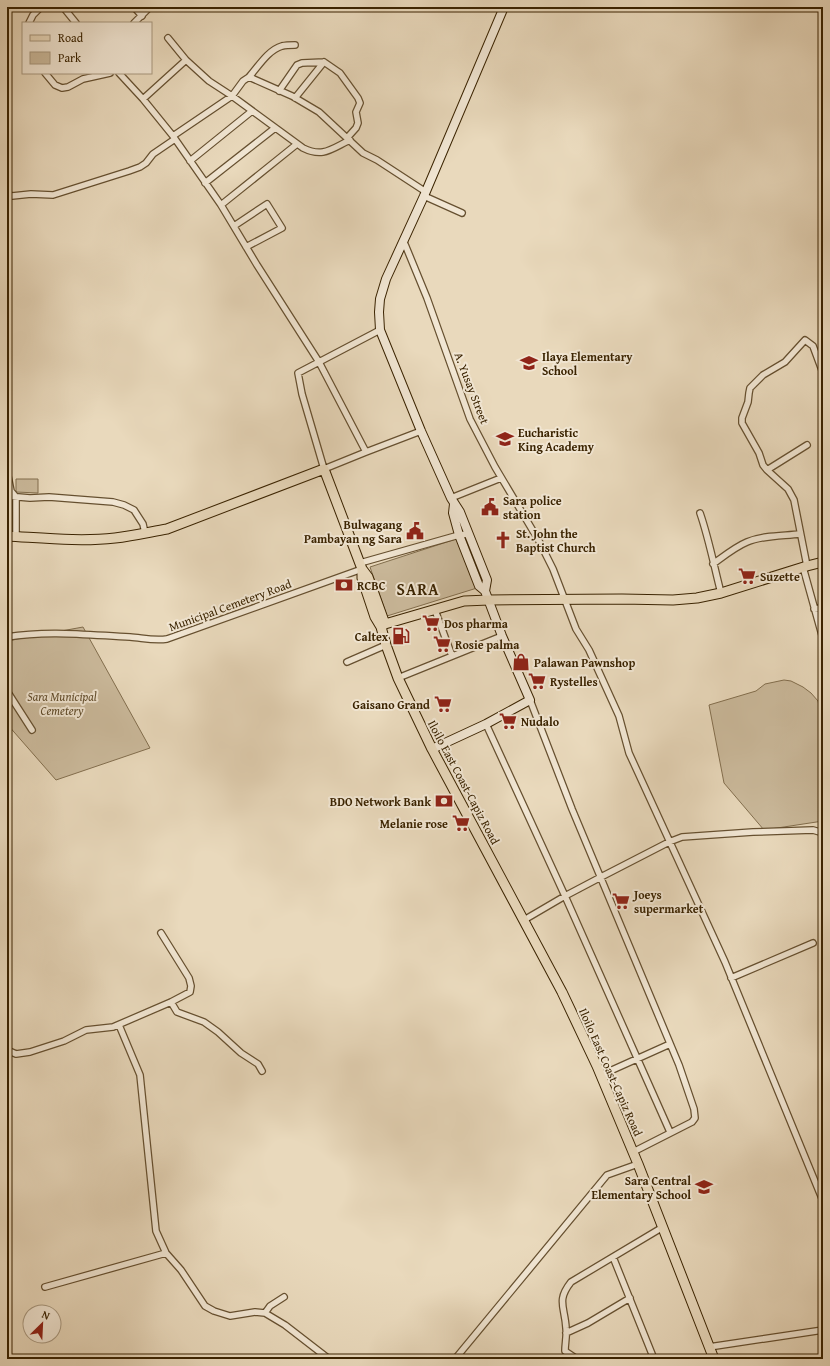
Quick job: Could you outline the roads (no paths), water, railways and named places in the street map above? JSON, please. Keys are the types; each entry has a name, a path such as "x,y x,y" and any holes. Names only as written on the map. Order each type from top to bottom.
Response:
{"main road":[{"path":"12,536 83,539 115,538 167,529 324,469"},
{"name":"Iloilo East Coast-Capiz Road","path":"324,469 361,566 362,578 375,617 383,626 386,645 398,678 432,749 562,992 601,1075 638,1164 714,1359"},
{"path":"383,626 464,602 489,600 673,600 697,598 721,593 823,562"}],"street":[{"path":"30,22 33,15 41,7"},
{"path":"63,7 75,22"},
{"path":"134,7 140,12"},
{"path":"135,22 140,12 150,7"},
{"path":"504,7 425,194 382,291 379,312 380,330 421,431 452,501 453,513 464,534 479,586 485,591 489,600 502,636 530,700 572,809 670,1044 694,1109 695,1118 692,1122 633,1152"},
{"path":"168,38 186,60 209,81 303,148 319,154 331,150 349,139 356,128 358,123 356,112 360,103 358,98 340,73 324,62 302,63 297,66 279,91"},
{"path":"7,194 12,196 31,194 53,195 140,167 146,163 153,154 232,96 243,81 249,77 276,49 282,46 295,45"},
{"path":"143,99 186,60"},
{"path":"296,98 324,62"},
{"path":"46,74 55,85 62,88 68,87 83,79 106,74"},
{"path":"120,74 143,99 174,138 221,205 319,362 366,452"},
{"path":"249,77 296,98 319,112 363,153 377,160 425,194 462,213"},
{"path":"190,161 252,111"},
{"path":"205,183 275,128"},
{"path":"221,205 297,144"},
{"path":"234,226 267,204 282,228 246,247"},
{"name":"A. Yusay Street","path":"404,242 427,298 470,418 501,478 539,541 553,569 576,629 589,650 619,716 629,752 732,978 823,1201"},
{"path":"380,330 298,373 324,469 421,431"},
{"path":"823,373 813,346 804,340 784,362 763,375 750,388 748,393 748,402 742,418 742,424 767,470 788,489 794,500 805,567 814,609 823,639"},
{"path":"767,470 807,445"},
{"path":"7,471 11,491 16,497 12,536"},
{"path":"452,501 501,478"},
{"path":"7,496 30,498 49,497 113,502 134,510 143,524 145,533"},
{"path":"700,513 707,534 721,593"},
{"name":"Municipal Cemetery Road","path":"7,637 45,632 136,637 157,640 167,639 361,566 464,534"},
{"path":"713,564 735,548 748,541 800,534"},
{"path":"814,609 823,608"},
{"path":"435,610 452,656"},
{"path":"398,678 502,636"},
{"path":"347,662 386,645"},
{"path":"7,691 32,730"},
{"path":"432,749 486,724 530,700"},
{"path":"486,724 565,896 670,1132"},
{"path":"524,920 601,877 669,842 682,837 753,832 813,830 823,833"},
{"path":"7,1050 16,1054 30,1052 64,1041 86,1030 114,1027 190,992 191,986 189,978 161,933"},
{"path":"732,978 813,943"},
{"path":"171,1002 177,1012 204,1022 218,1032 241,1053 258,1064 262,1071"},
{"path":"119,1025 140,1075 156,1231 166,1253 181,1270 205,1306 214,1311 230,1316 255,1312 264,1313 285,1324 329,1359"},
{"path":"601,1075 670,1044"},
{"path":"455,1359 607,1176 638,1164"},
{"path":"577,1359 565,1351 566,1333 562,1298 564,1291 571,1282 662,1227"},
{"path":"45,1287 166,1253"},
{"path":"613,1257 654,1359"},
{"path":"264,1313 270,1306 284,1297"},
{"path":"566,1333 588,1323 630,1298"},
{"path":"710,1347 823,1330"}],"place":[{"name":"Ilaya Elementary School","path":"529,363"},
{"name":"Eucharistic King Academy","path":"505,439"},
{"name":"Sara police station","path":"490,507"},
{"name":"Bulwagang Pambayan ng Sara","path":"415,531"},
{"name":"St. John the Baptist Church","path":"503,540"},
{"name":"Suzette","path":"747,576"},
{"name":"RCBC","path":"344,585"},
{"name":"Dos pharma","path":"431,623"},
{"name":"Caltex","path":"401,636"},
{"name":"Rosie palma","path":"442,644"},
{"name":"Palawan Pawnshop","path":"521,662"},
{"name":"Rystelles","path":"537,681"},
{"name":"Gaisano Grand","path":"443,704"},
{"name":"Nudalo","path":"508,721"},
{"name":"BDO Network Bank","path":"444,801"},
{"name":"Melanie rose","path":"461,823"},
{"name":"Joeys supermarket","path":"621,901"},
{"name":"Sara Central Elementary School","path":"704,1187"}],"district":[{"name":"SARA","path":"418,589"}],"park label":[{"name":"Sara Municipal Cemetery","path":"62,703"}]}
